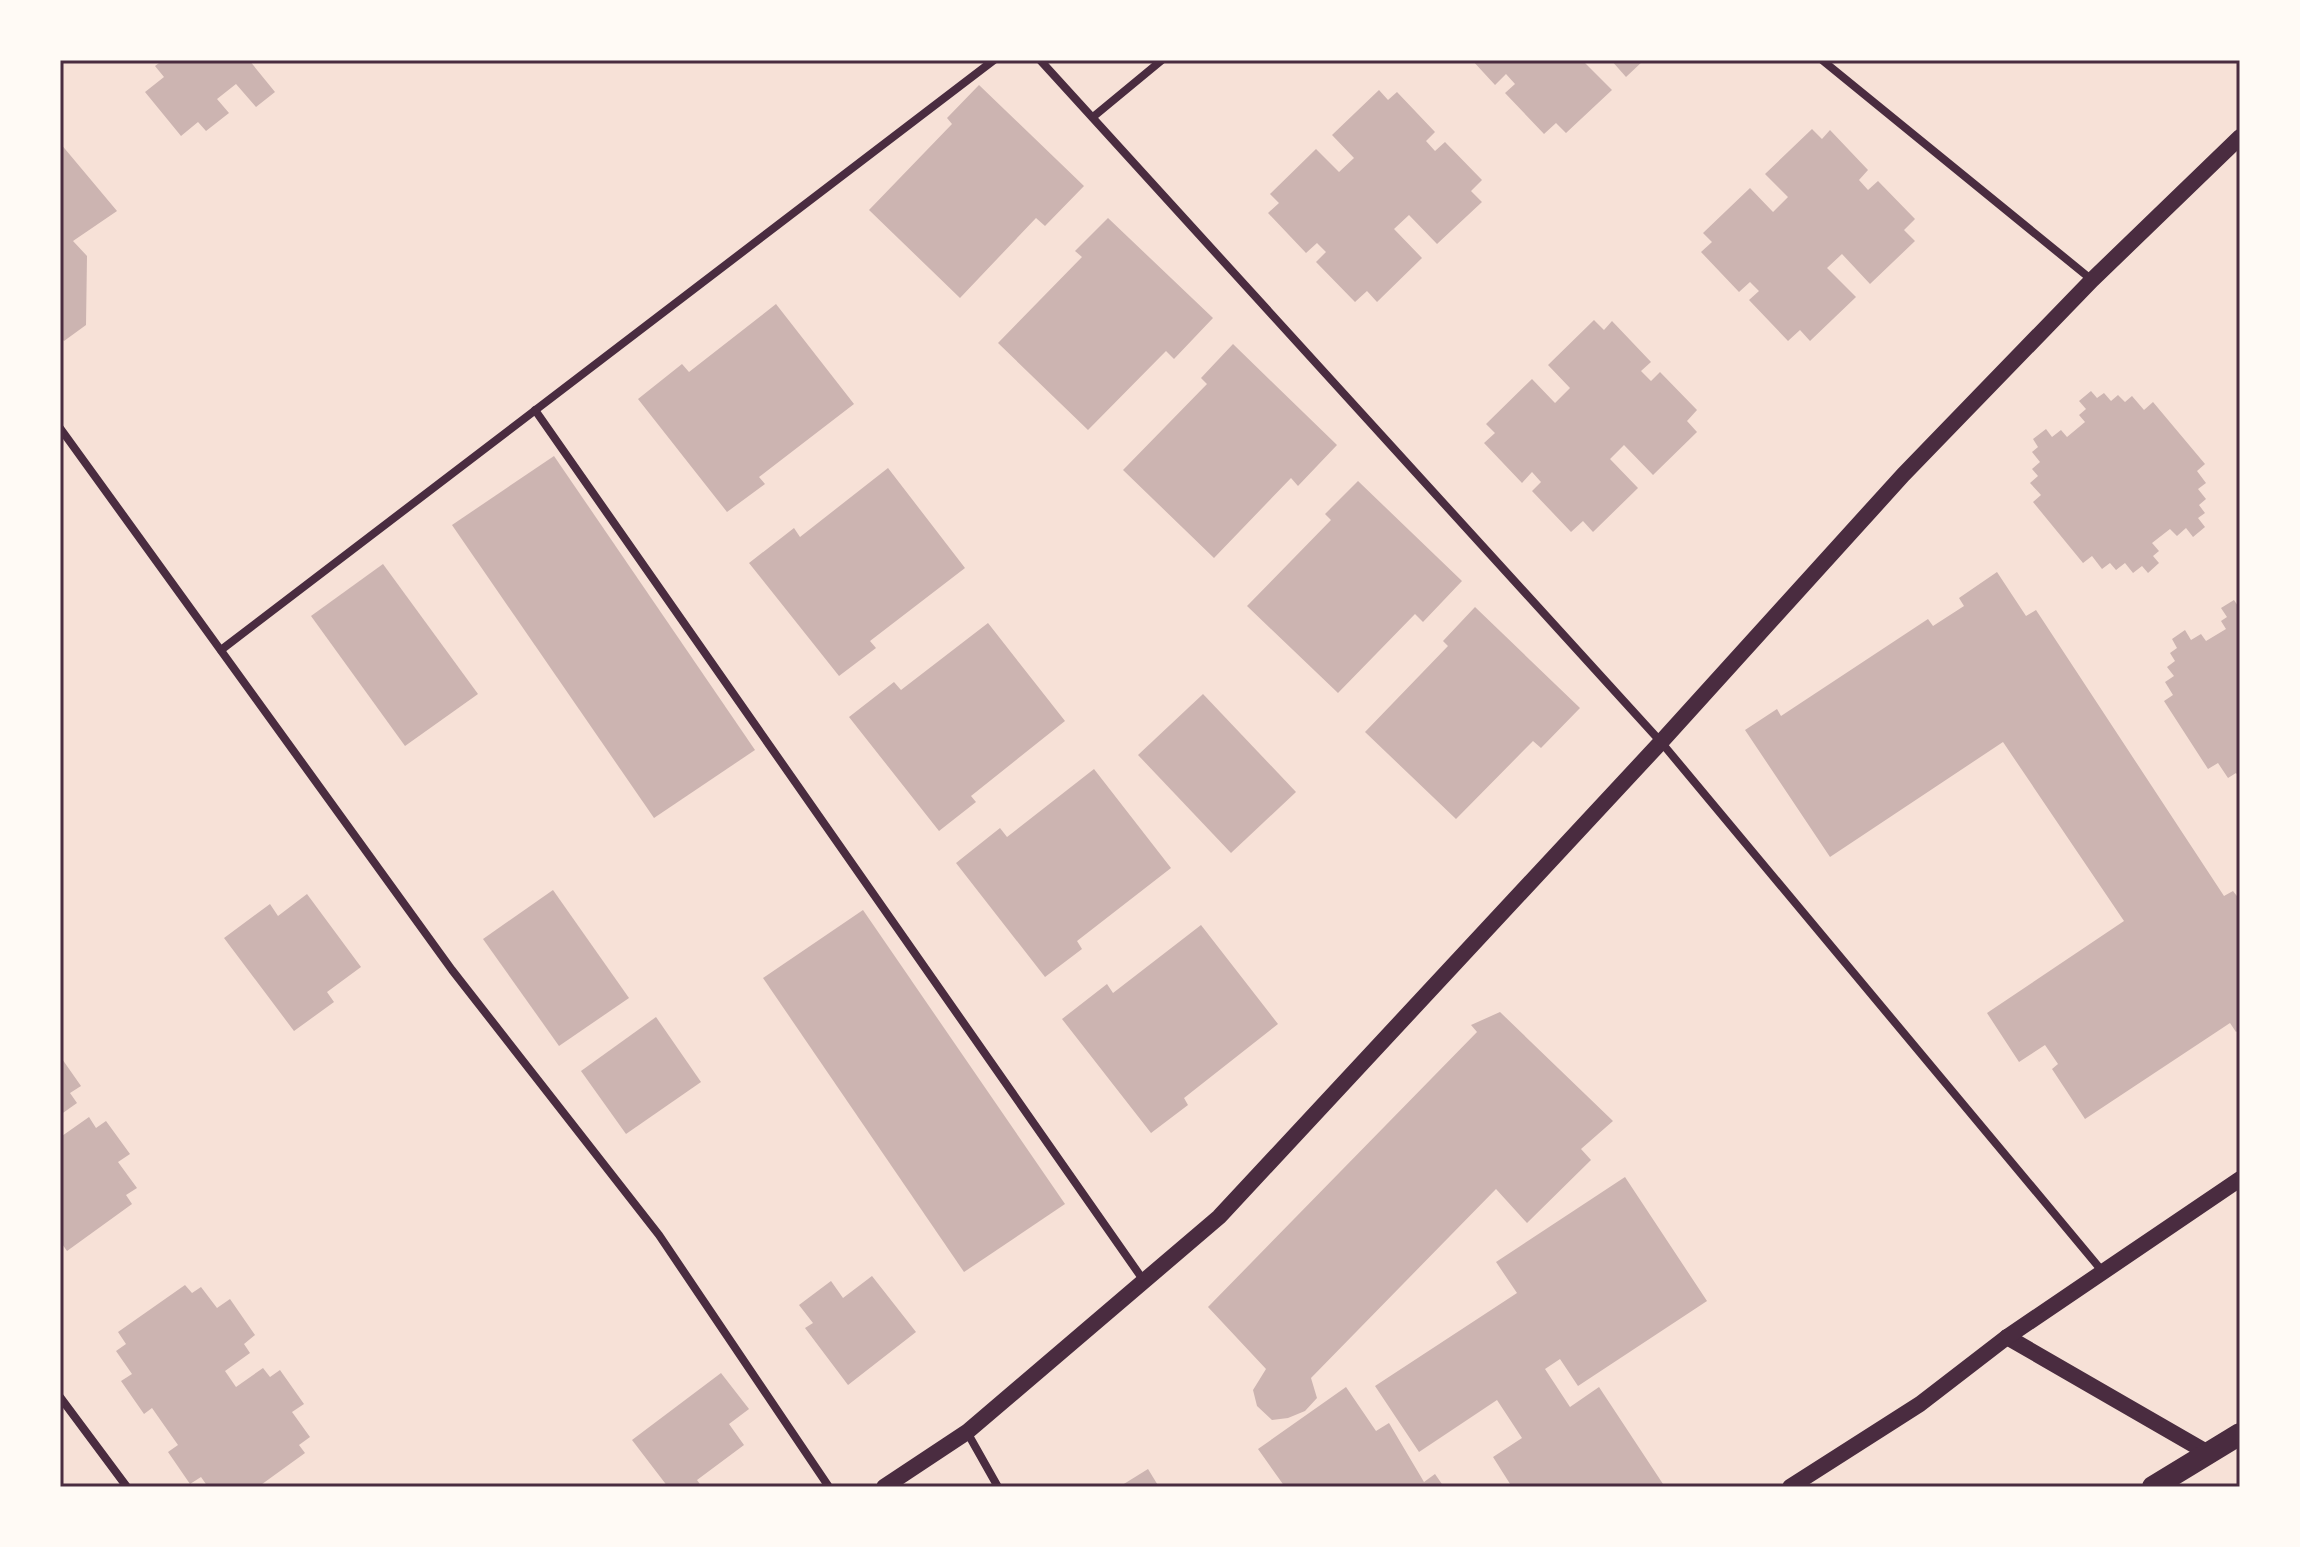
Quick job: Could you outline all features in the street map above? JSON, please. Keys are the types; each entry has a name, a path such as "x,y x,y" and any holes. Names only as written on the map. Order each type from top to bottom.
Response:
{"highway":[{"path":"2153,1487 2240,1434"}],"main road":[{"path":"884,1487 967,1432 1219,1217 1661,742 1903,475 2092,280 2240,137"},
{"path":"1790,1487 1920,1404 2007,1337 2240,1179"},
{"path":"2007,1337 2208,1453"}],"street":[{"path":"221,650 994,60"},
{"path":"1040,60 1661,742 2103,1272"},
{"path":"1093,117 1162,60"},
{"path":"1822,60 2092,280"},
{"path":"535,410 1145,1281"},
{"path":"60,428 452,970 659,1235 829,1487"},
{"path":"60,1397 127,1487"},
{"path":"967,1432 998,1487"}],"building":[{"path":"163,60 249,60 275,92 256,107 236,84 217,99 229,113 206,131 198,122 181,136 145,92 164,77 155,66"},
{"path":"1472,60 1582,60 1612,90 1566,133 1556,123 1544,134 1505,93 1515,84 1506,74 1495,85"},
{"path":"1611,60 1644,60 1626,77"},
{"path":"979,85 1084,186 1045,226 1036,218 960,298 869,210 952,124 947,118"},
{"path":"1379,90 1388,100 1397,92 1435,132 1426,141 1435,151 1445,142 1482,180 1471,191 1482,202 1437,244 1409,215 1394,229 1422,258 1377,302 1367,291 1355,302 1316,262 1326,252 1317,243 1306,253 1268,213 1279,203 1270,194 1316,149 1339,172 1354,158 1332,135"},
{"path":"1812,129 1822,139 1830,130 1868,170 1859,180 1868,190 1878,181 1915,219 1904,230 1915,241 1870,284 1842,254 1827,268 1856,297 1810,341 1800,330 1788,341 1749,300 1759,291 1750,282 1739,292 1701,252 1712,242 1703,233 1750,188 1773,212 1788,197 1765,174"},
{"path":"60,143 117,211 73,241 87,256 86,325 64,341 60,337"},
{"path":"1108,218 1213,318 1174,359 1166,351 1088,430 998,343 1082,257 1075,251"},
{"path":"776,304 854,404 759,477 765,484 727,512 638,399 682,364 689,372"},
{"path":"1594,320 1604,330 1612,321 1651,362 1641,371 1651,381 1660,372 1697,410 1687,421 1697,432 1653,475 1624,445 1610,459 1638,488 1593,532 1583,521 1571,532 1532,491 1541,482 1532,472 1522,483 1484,443 1495,433 1486,424 1532,379 1555,403 1570,388 1548,365"},
{"path":"1233,344 1337,445 1298,486 1291,478 1214,558 1123,470 1207,384 1201,378"},
{"path":"2091,391 2097,398 2104,393 2111,401 2118,395 2125,402 2132,396 2144,410 2153,402 2205,464 2197,471 2206,483 2198,489 2206,499 2199,505 2205,513 2198,518 2205,527 2193,537 2186,528 2177,536 2170,529 2152,543 2159,551 2153,556 2159,563 2148,573 2142,566 2133,573 2125,563 2116,570 2110,563 2102,569 2092,556 2083,563 2033,502 2041,495 2030,483 2038,476 2032,469 2040,462 2032,452 2038,447 2033,439 2046,429 2052,437 2061,430 2067,437 2085,422 2079,415 2086,409 2079,401"},
{"path":"554,456 755,750 654,818 452,525"},
{"path":"888,468 965,568 870,641 876,648 839,676 749,563 794,528 800,537"},
{"path":"1358,481 1462,581 1423,622 1415,614 1338,693 1247,606 1331,520 1325,514"},
{"path":"383,564 478,694 405,746 311,616"},
{"path":"1997,572 2026,616 2036,610 2224,896 2233,891 2240,900 2240,1029 2236,1032 2230,1023 2085,1119 2052,1069 2058,1064 2045,1045 2019,1062 1987,1013 2124,921 2003,742 1830,857 1745,730 1777,709 1781,716 1928,619 1933,626 1964,606 1959,598"},
{"path":"2234,600 2240,609 2240,778 2236,773 2228,778 2218,763 2208,769 2164,701 2173,695 2165,682 2174,676 2167,667 2175,661 2170,653 2177,648 2172,639 2185,630 2191,640 2201,634 2206,641 2226,629 2221,621 2227,617 2221,608"},
{"path":"1475,607 1580,708 1541,748 1533,741 1456,819 1365,732 1448,646 1443,641"},
{"path":"988,623 1065,721 971,796 976,802 939,831 849,717 894,682 901,690"},
{"path":"1203,694 1296,792 1231,853 1138,755"},
{"path":"1094,769 1171,868 1077,941 1082,949 1045,977 956,863 1000,828 1007,837"},
{"path":"553,890 629,998 559,1046 483,939"},
{"path":"307,894 361,967 327,992 334,1002 294,1031 224,938 270,904 278,916"},
{"path":"863,910 1065,1204 964,1272 763,978"},
{"path":"1201,925 1278,1024 1184,1098 1188,1105 1151,1133 1062,1019 1107,984 1113,993"},
{"path":"1500,1012 1613,1121 1581,1149 1591,1160 1527,1223 1496,1189 1311,1378 1317,1398 1305,1411 1272,1420 1257,1406 1253,1390 1266,1369 1208,1307 1477,1032 1471,1025"},
{"path":"656,1017 701,1082 626,1134 581,1071"},
{"path":"60,1056 81,1086 70,1093 77,1103 60,1115"},
{"path":"89,1117 96,1128 106,1121 130,1154 118,1162 137,1188 126,1195 132,1204 67,1251 60,1241 60,1133 62,1136"},
{"path":"1625,1177 1707,1301 1578,1386 1560,1359 1545,1369 1570,1407 1599,1387 1663,1484 1658,1487 1512,1487 1493,1457 1522,1438 1497,1400 1419,1452 1375,1386 1517,1293 1496,1262"},
{"path":"872,1276 916,1332 848,1385 805,1328 813,1323 799,1305 831,1281 843,1298"},
{"path":"185,1285 192,1293 201,1287 217,1308 230,1299 255,1335 244,1344 250,1353 225,1371 236,1387 263,1368 270,1377 280,1370 304,1404 292,1412 310,1437 299,1445 305,1453 258,1487 208,1487 201,1477 190,1484 168,1452 178,1445 152,1408 144,1414 121,1381 132,1374 116,1351 126,1344 118,1332"},
{"path":"721,1373 749,1409 729,1424 744,1445 697,1480 702,1487 668,1487 632,1440"},
{"path":"1346,1387 1376,1431 1389,1423 1424,1482 1435,1474 1444,1487 1285,1487 1258,1449"},
{"path":"1148,1469 1159,1487 1119,1487"}]}
